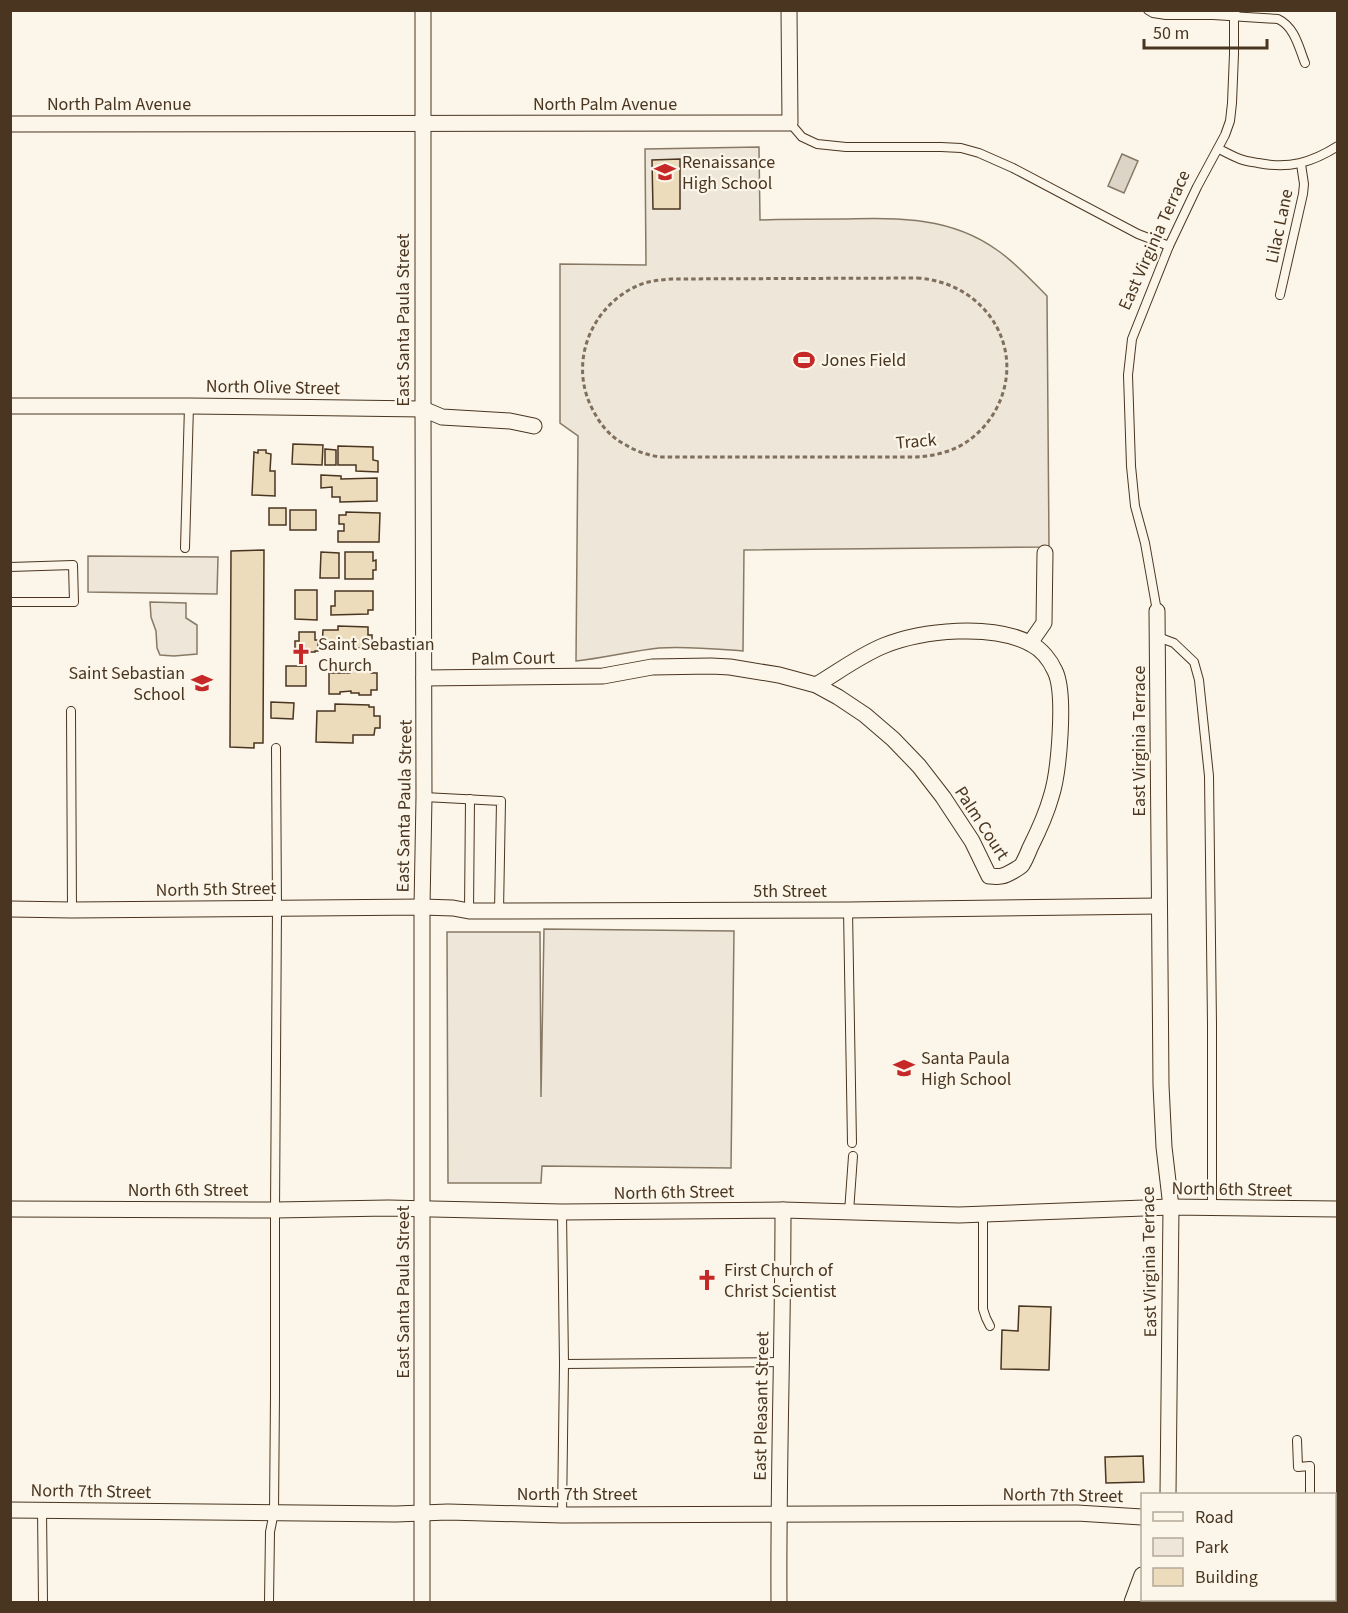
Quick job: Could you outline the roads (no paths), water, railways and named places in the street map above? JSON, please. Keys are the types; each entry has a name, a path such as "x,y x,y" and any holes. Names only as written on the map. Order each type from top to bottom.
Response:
{"street":[{"name":"East Santa Paula Street","path":"422,1602 423,10"},
{"path":"789,10 789,123"},
{"name":"North Palm Avenue","path":"10,124 789,123"},
{"name":"North Olive Street","path":"10,406 423,409 442,417 510,421 534,426"},
{"path":"816,685 867,653 885,645 937,632 981,632 1017,638 1030,643 1044,623 1045,553"},
{"name":"East Virginia Terrace","path":"1157,611 1163,1136 1171,1207 1168,1493"},
{"name":"Palm Court","path":"424,678 603,676 652,667 711,666 779,675 816,685 865,715 893,739 919,766 943,797 972,841 989,876 1003,876 1022,865 1042,822 1052,796 1061,730 1058,678 1045,656 1030,643"},
{"name":"5th Street","path":"422,907 500,911 1159,906"},
{"name":"North 5th Street","path":"10,909 422,907"},
{"name":"North 6th Street","path":"10,1209 423,1209 562,1212 783,1210 959,1215 1171,1207 1338,1209"},
{"name":"East Pleasant Street","path":"779,1602 783,1210"},
{"name":"North 7th Street","path":"10,1510 396,1514 448,1512 562,1515 1077,1513 1141,1517"},
{"path":"1132,1602 1141,1580"}],"lane":[{"path":"1148,10 1166,15 1235,14 1283,21 1292,31 1305,63"},
{"name":"East Virginia Terrace","path":"1157,611 1145,543 1135,506 1131,466 1128,375 1132,339 1169,246 1230,121 1235,14"},
{"path":"789,123 802,137 817,144 846,147 961,148 980,153 1138,234 1169,246"},
{"path":"1218,149 1241,160 1276,165 1301,164 1338,146"},
{"name":"Lilac Lane","path":"1280,295 1303,194 1301,164"},
{"path":"185,548 189,406"},
{"path":"10,567 73,565 74,602 10,602"},
{"path":"1158,637 1174,643 1194,662 1199,680 1209,776 1212,1208"},
{"path":"71,711 72,910"},
{"path":"269,1602 270,1532 274,1512 276,748"},
{"path":"424,797 501,801 500,911"},
{"path":"470,799 470,911"},
{"path":"848,910 852,1143"},
{"path":"849,1212 853,1156"},
{"path":"562,1212 564,1364 562,1515"},
{"path":"983,1214 983,1309 990,1326"},
{"path":"564,1364 782,1362"},
{"path":"1298,1440 1298,1467 1310,1466 1310,1493"},
{"path":"42,1510 43,1602"}],"place":[{"name":"Renaissance High School","path":"665,172"},
{"name":"Jones Field","path":"804,360"},
{"name":"Saint Sebastian Church","path":"301,654"},
{"name":"Saint Sebastian School","path":"202,683"},
{"name":"Santa Paula High School","path":"904,1068"},
{"name":"First Church of Christ Scientist","path":"707,1280"}]}
